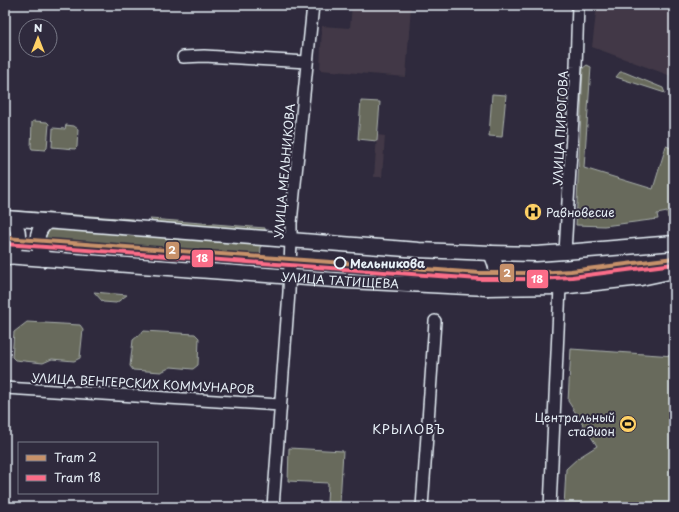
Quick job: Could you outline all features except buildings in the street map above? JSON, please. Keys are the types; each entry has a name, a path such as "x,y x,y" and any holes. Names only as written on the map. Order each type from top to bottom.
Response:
{"main road":[{"path":"8,219 419,250 491,253 536,254 674,243"},
{"path":"7,256 15,247 18,233 16,225 8,219"},
{"path":"44,259 37,241 40,227 46,222"},
{"path":"487,288 496,273 497,267 491,253"},
{"name":"УЛИЦА ТАТИЩЕВА","path":"7,256 348,281 487,288 560,287 641,278 674,271"}],"street":[{"name":"УЛИЦА МЕЛЬНИКОВА","path":"273,507 290,276 291,223 313,5"},
{"name":"УЛИЦА ПИРОГОВА","path":"565,252 576,68 578,5"},
{"path":"183,57 204,56 307,62"},
{"path":"550,507 560,287"},
{"path":"422,507 435,321"},
{"name":"УЛИЦА ВЕНГЕРСКИХ КОММУНАРОВ","path":"5,388 280,405"}],"shaded area":[{"path":"352,5 411,5 406,77 320,70 322,26 350,28"},
{"path":"597,5 674,5 674,77 592,47"},
{"path":"377,135 385,136 382,177 374,177"}],"green space":[{"path":"587,65 591,67 584,168 653,189 666,146 674,149 674,216 668,218 667,212 657,214 658,219 604,226 576,225 583,68"},
{"path":"620,72 624,72 663,88 665,93 616,77"},
{"path":"559,89 565,96 564,123 562,125 557,120"},
{"path":"492,94 506,95 502,137 489,136"},
{"path":"361,101 380,102 377,141 358,139"},
{"path":"32,122 47,122 49,124 47,148 45,150 32,149 31,147"},
{"path":"66,125 74,126 78,129 77,147 75,149 52,147 53,128 65,129"},
{"path":"5,210 133,219 133,220 5,212"},
{"path":"150,219 265,228 265,232 153,222"},
{"path":"48,227 257,243 261,245 260,262 256,264 47,250 43,247 41,233"},
{"path":"94,292 127,295 116,303 103,302"},
{"path":"27,322 80,325 83,329 80,358 74,361 52,359 43,363 15,360 12,357 14,332"},
{"path":"144,331 195,334 199,338 198,365 193,369 171,367 161,372 133,370 130,366 133,340"},
{"name":"Центральный стадион","path":"571,349 674,356 674,507 564,507 566,469 578,458 597,446 568,401"},
{"path":"289,448 343,451 340,503 327,503 328,483 288,481"}],"tram line":[{"name":"2","path":"5,238 479,273 537,273 571,271 674,258"},
{"name":"18","path":"5,244 479,279 537,279 572,277 674,264"}],"place":[{"name":"Равновесие","path":"533,212"},
{"name":"Мельникова","path":"340,263"},
{"name":"Центральный стадион","path":"628,424"}],"district":[{"name":"КРЫЛОВЪ","path":"409,428"}]}
